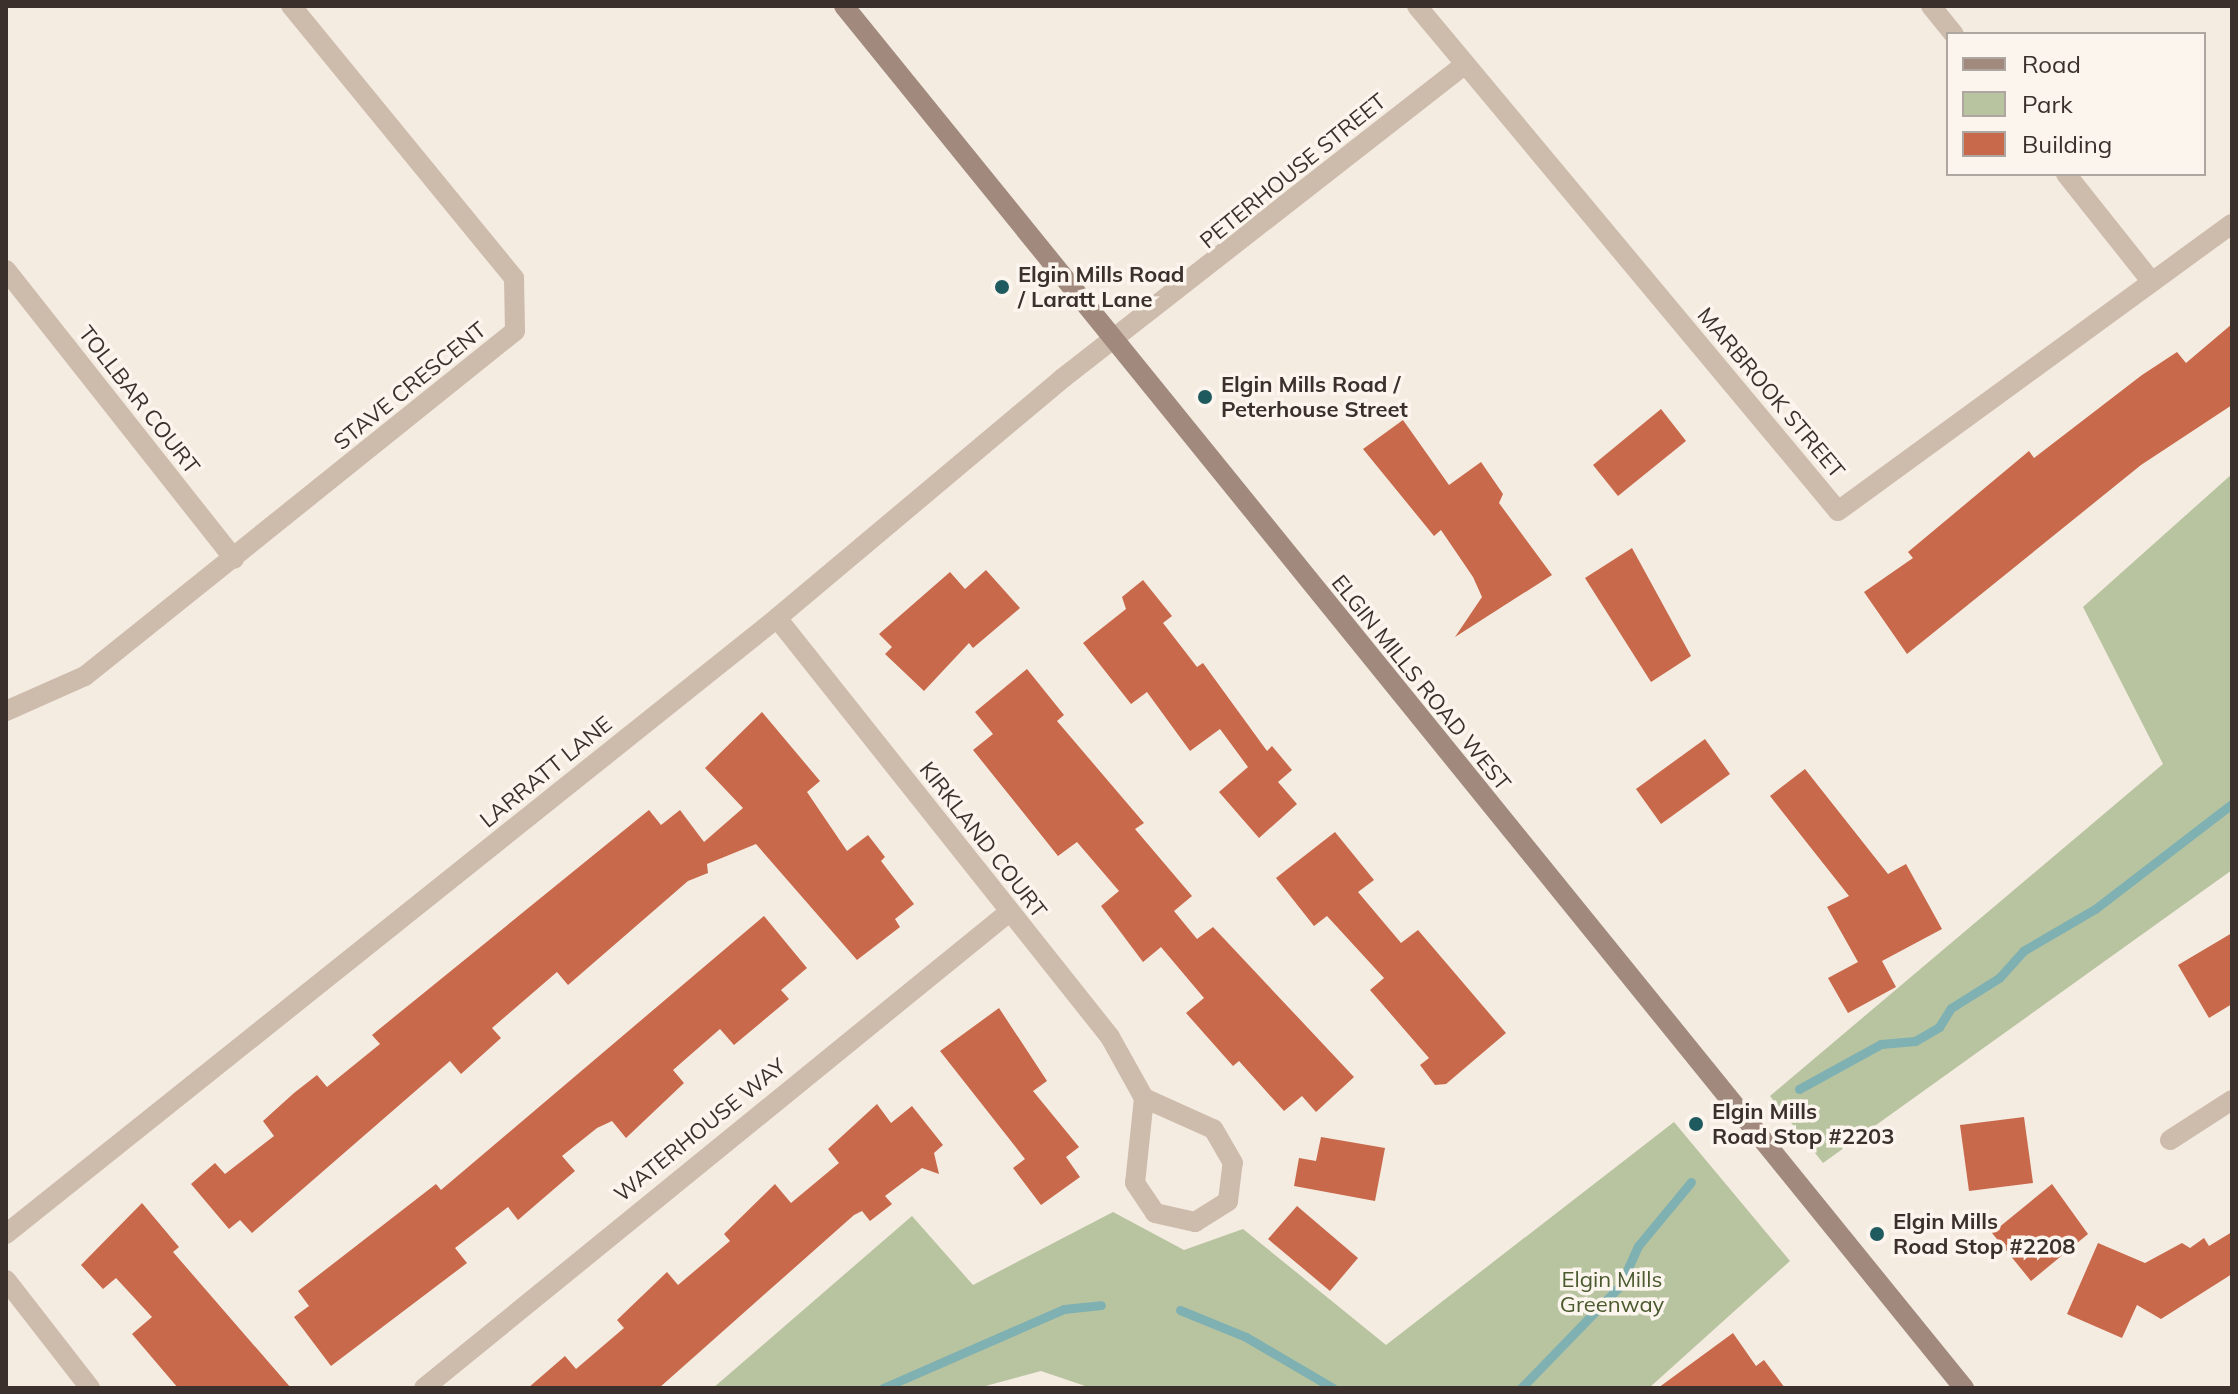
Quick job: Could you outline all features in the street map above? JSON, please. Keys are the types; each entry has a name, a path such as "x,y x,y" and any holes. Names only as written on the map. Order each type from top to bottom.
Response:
{"main road":[{"name":"ELGIN MILLS ROAD WEST","path":"844,6 1114,343 1964,1388"}],"street":[{"name":"STAVE CRESCENT","path":"6,711 85,676 515,331 514,278 291,6"},
{"name":"MARBROOK STREET","path":"1417,6 1838,511 2232,224"},
{"path":"1931,6 1952,32"},
{"name":"PETERHOUSE STREET","path":"1114,343 1464,65"},
{"path":"2068,176 2151,281"},
{"name":"TOLLBAR COURT","path":"6,270 234,559"},
{"name":"LARRATT LANE","path":"6,1234 777,618 1063,378 1114,343"},
{"name":"KIRKLAND COURT","path":"777,618 1110,1037 1144,1098"},
{"name":"WATERHOUSE WAY","path":"424,1388 1009,912"},
{"path":"1144,1098 1213,1129 1233,1163 1228,1201 1195,1222 1155,1213 1135,1183 1144,1098"},
{"path":"2170,1140 2232,1100"},
{"path":"6,1280 90,1388"}],"green space":[{"path":"2232,474 2232,870 1823,1163 1770,1096 2163,764 2083,607"},
{"name":"Elgin Mills Greenway","path":"1674,1122 1790,1261 1649,1388 1091,1388 1041,1371 978,1388 713,1388 912,1216 973,1285 1113,1212 1184,1250 1243,1229 1386,1345"}],"building":[{"path":"2232,324 2232,405 2141,465 1907,654 1864,592 1913,558 1908,552 2029,451 2034,458 2177,352 2186,363"},
{"path":"1661,409 1686,441 1618,496 1593,465"},
{"path":"1403,420 1449,485 1481,462 1503,494 1499,503 1552,575 1455,637 1482,597 1473,577 1441,530 1434,536 1363,449"},
{"path":"1632,548 1691,656 1651,682 1585,578"},
{"path":"986,570 1020,608 973,648 969,643 924,691 885,654 892,647 879,634 950,572 965,589"},
{"path":"1143,580 1172,616 1163,623 1197,667 1203,663 1267,751 1272,746 1292,770 1278,782 1297,804 1259,838 1219,792 1248,767 1220,729 1190,751 1147,692 1131,704 1083,643 1126,609 1122,597"},
{"path":"1027,669 1064,715 1057,721 1144,823 1135,829 1192,896 1174,911 1197,939 1213,927 1354,1077 1316,1112 1302,1096 1284,1111 1239,1061 1233,1066 1186,1013 1204,998 1161,947 1143,962 1101,906 1119,891 1077,842 1058,856 973,750 993,734 975,712"},
{"path":"762,712 820,781 807,792 847,851 868,835 885,857 881,861 914,904 895,919 900,927 857,960 756,844 707,864 708,873 688,881 568,985 557,972 492,1028 501,1038 461,1074 450,1061 252,1233 240,1220 229,1229 191,1184 215,1163 225,1174 274,1136 263,1121 294,1093 317,1075 327,1087 380,1044 372,1035 649,810 661,825 680,810 704,842 743,808 705,768"},
{"path":"1705,739 1730,774 1661,824 1636,789"},
{"path":"1805,769 1888,874 1906,864 1942,929 1882,961 1896,987 1848,1013 1828,978 1858,962 1827,907 1849,896 1770,796"},
{"path":"1335,832 1374,880 1358,892 1401,943 1418,930 1506,1033 1446,1084 1435,1085 1420,1065 1429,1058 1370,990 1384,978 1327,916 1314,926 1276,878"},
{"path":"764,916 807,968 781,990 789,999 734,1045 720,1029 673,1070 684,1083 626,1138 612,1121 597,1128 562,1156 575,1171 518,1220 508,1207 455,1248 467,1263 331,1366 294,1317 309,1306 298,1291 436,1184 441,1190"},
{"path":"2232,933 2232,1004 2209,1018 2178,965"},
{"path":"999,1008 1047,1081 1033,1091 1079,1147 1066,1157 1080,1177 1041,1205 1013,1168 1025,1159 940,1051"},
{"path":"877,1104 891,1123 912,1106 943,1145 934,1153 939,1174 922,1168 885,1196 892,1204 870,1221 862,1211 854,1215 659,1388 528,1388 565,1356 576,1369 624,1328 617,1320 667,1272 678,1285 730,1241 724,1234 775,1184 791,1203 839,1163 828,1149"},
{"path":"2024,1117 2033,1183 1969,1191 1960,1125"},
{"path":"1321,1137 1385,1148 1375,1201 1294,1186 1299,1158 1316,1161"},
{"path":"2052,1184 2088,1234 2031,1281 1992,1233"},
{"path":"142,1203 179,1247 173,1252 291,1388 178,1388 132,1334 152,1317 116,1278 103,1289 81,1265"},
{"path":"1297,1206 1358,1258 1330,1291 1268,1239"},
{"path":"2232,1232 2232,1274 2161,1319 2137,1305 2122,1338 2067,1314 2098,1243 2145,1263 2182,1243 2190,1248 2204,1238 2209,1246"},
{"path":"1733,1333 1756,1366 1764,1360 1785,1388 1658,1388"}],"waterway":[{"path":"1799,1089 1881,1044 1915,1041 1939,1027 1951,1008 1999,978 2023,951 2095,909 2232,804"},
{"path":"1521,1388 1620,1286 1638,1246 1691,1182"},
{"path":"883,1388 1064,1309 1101,1305"},
{"path":"1180,1310 1246,1337 1333,1388"}],"place":[{"name":"Elgin Mills Road / Laratt Lane","path":"1002,287"},
{"name":"Elgin Mills Road / Peterhouse Street","path":"1205,397"},
{"name":"Elgin Mills Road Stop #2203","path":"1696,1124"},
{"name":"Elgin Mills Road Stop #2208","path":"1877,1234"}]}
